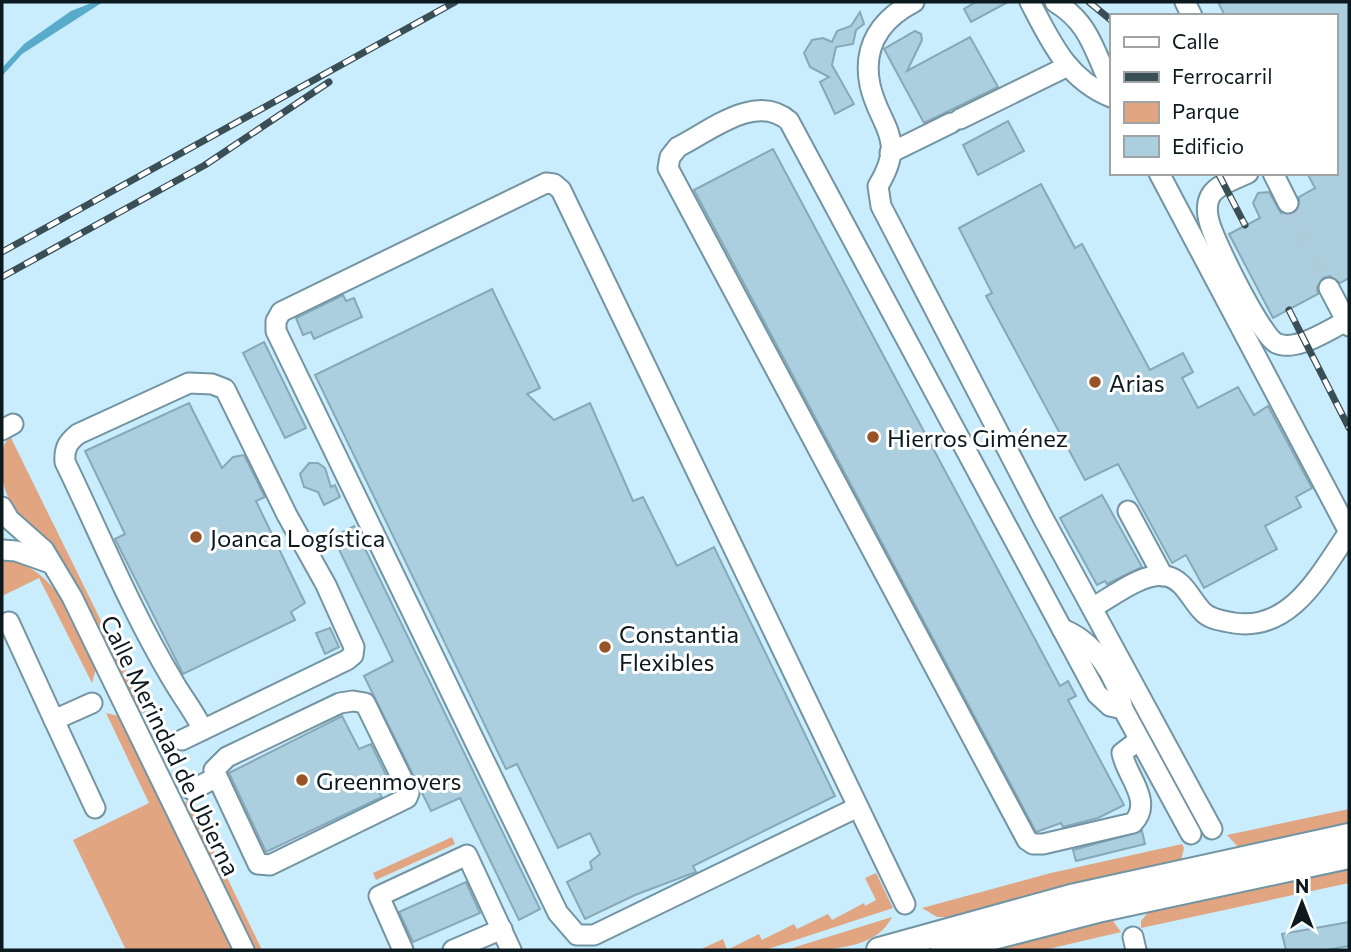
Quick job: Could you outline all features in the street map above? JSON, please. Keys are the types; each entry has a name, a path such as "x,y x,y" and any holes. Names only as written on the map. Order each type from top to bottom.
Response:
{"main road":[{"path":"879,950 1071,897 1349,836"},
{"path":"943,950 1102,909 1349,856"}],"street":[{"path":"914,2 897,10 881,26 870,44 870,86 889,127 890,153 887,171 878,186 881,206 1212,830"},
{"path":"1030,2 1063,62 1091,89 1110,97"},
{"path":"1055,2 1078,19 1085,28 1110,84"},
{"path":"890,153 956,121 1063,62"},
{"path":"1139,740 1122,752 1141,803 1138,818 1133,823 1043,844 1033,844 1027,840 668,168 670,157 678,147 746,112 767,110 780,113 789,121 1062,629 1077,634 1099,655 1121,697 1123,709 1191,834"},
{"path":"1092,608 1143,580 1163,576 1179,582 1205,614 1220,621 1241,624 1277,618 1311,587 1349,532 1160,175"},
{"path":"1244,175 1216,190 1210,196 1207,210 1215,240 1263,329 1276,343 1284,345 1305,341 1348,323 1329,288"},
{"path":"1274,175 1288,203"},
{"path":"858,807 594,935 577,935 572,931 552,901 276,331 276,321 281,312 546,183 554,184 561,190 677,425 777,641 858,807 905,904"},
{"path":"182,740 203,730 347,660 353,655 354,646 327,585 287,515 225,389 199,382 188,383 78,434 69,441 65,450 65,461 172,680 191,704 203,730"},
{"name":"Calle Merindad de Ubierna","path":"2,507 9,519 44,550 72,597 244,950"},
{"path":"1128,511 1163,576"},
{"path":"2,550 16,551 50,563"},
{"path":"9,622 94,808"},
{"path":"353,701 365,703 409,793 398,805 264,865 254,861 215,778 214,770 228,757 340,703 353,701"},
{"path":"54,720 92,703"},
{"path":"192,790 215,778"},
{"path":"403,950 379,896 467,855 511,950"},
{"path":"453,950 502,929"}],"green space":[{"path":"10,436 146,712 140,713 137,708 58,554 21,516 7,495 3,483 2,455"},
{"path":"2,559 21,564 38,573 62,600 96,669 92,683 39,578 2,596"},
{"path":"106,713 119,716 234,950 126,950 73,840 149,803"},
{"path":"189,799 262,950 254,950 184,804"},
{"path":"1349,809 1349,825 1240,849 1227,835"},
{"path":"452,837 455,844 376,880 373,873"},
{"path":"1182,844 1184,848 1181,861 1046,891 949,917 937,917 922,908 1051,873"},
{"path":"1349,867 1349,883 1141,928 1141,921 1150,910"},
{"path":"876,873 893,908 765,950 727,950 759,934 762,940 794,924 797,929 828,914 832,920 864,903 865,906 876,900 865,878"},
{"path":"892,917 873,937 860,943 831,949 786,950"},
{"path":"1111,918 1121,932 1044,950 981,950"},
{"path":"723,939 727,950 699,950"}],"water":[{"path":"94,2 103,2 22,54 2,76 2,68 24,44 71,11"}],"building":[{"path":"976,2 1008,2 971,22 964,9"},
{"path":"1218,2 1349,2 1349,278 1340,283 1330,276 1323,278 1317,287 1318,294 1273,318 1229,234 1260,218 1253,203 1258,193 1269,192 1281,213 1293,214 1299,209 1299,197 1315,188 1308,175 1337,175 1337,14 1224,14"},
{"path":"860,12 864,24 856,30 853,44 836,47 832,65 854,104 835,114 820,82 829,77 810,67 804,53 812,40 823,38 832,42 837,31 851,26"},
{"path":"915,31 921,34 922,40 907,71 970,37 998,87 924,123 884,49"},
{"path":"1008,121 1024,151 978,175 963,145"},
{"name":"Hierros Giménez","path":"773,149 1060,686 1068,681 1076,696 1068,700 1124,805 1098,818 1063,827 1061,823 1036,832 694,190"},
{"name":"Arias","path":"1041,184 1075,248 1082,244 1150,370 1183,353 1193,372 1182,378 1198,408 1238,387 1254,415 1268,406 1312,488 1296,497 1301,507 1265,526 1277,549 1204,588 1186,555 1172,563 1118,464 1085,480 986,296 992,293 959,228"},
{"name":"Constantia Flexibles","path":"492,289 540,388 527,394 554,420 590,403 633,501 643,497 677,566 714,547 835,796 693,866 696,872 635,895 585,919 567,882 592,869 590,862 600,854 590,833 558,848 517,764 506,769 315,375"},
{"path":"343,295 346,301 354,298 362,317 314,339 311,332 303,335 296,318"},
{"path":"264,342 306,428 285,438 243,353"},
{"name":"Joanca Logística","path":"189,403 222,468 233,457 244,455 265,497 256,501 305,603 291,612 295,620 183,674 115,539 125,534 85,451"},
{"path":"309,463 318,463 325,468 331,487 335,485 340,497 324,505 318,492 304,487 300,474"},
{"path":"1102,495 1142,567 1107,584 1105,581 1097,585 1060,518"},
{"path":"354,526 540,909 519,920 460,798 431,811 364,676 393,661 333,537"},
{"path":"330,628 339,647 325,654 316,633"},
{"name":"Greenmovers","path":"342,716 359,749 371,744 391,785 378,791 382,797 266,852 229,773"},
{"path":"1142,831 1145,844 1076,861 1073,850"},
{"path":"466,882 480,913 413,942 399,912"},
{"path":"1349,922 1349,946 1326,950 1286,950 1282,934"}],"tunnel":[{"path":"1288,203 1329,288"}],"railway":[{"path":"2,252 455,2"},
{"path":"1089,2 1110,19"},
{"path":"2,277 205,165 329,82"},
{"path":"1219,175 1245,225"},
{"path":"1289,310 1349,428"}],"place":[{"name":"Arias","path":"1095,382"},
{"name":"Hierros Giménez","path":"873,437"},
{"name":"Joanca Logística","path":"196,537"},
{"name":"Constantia Flexibles","path":"605,647"},
{"name":"Greenmovers","path":"302,780"}]}
